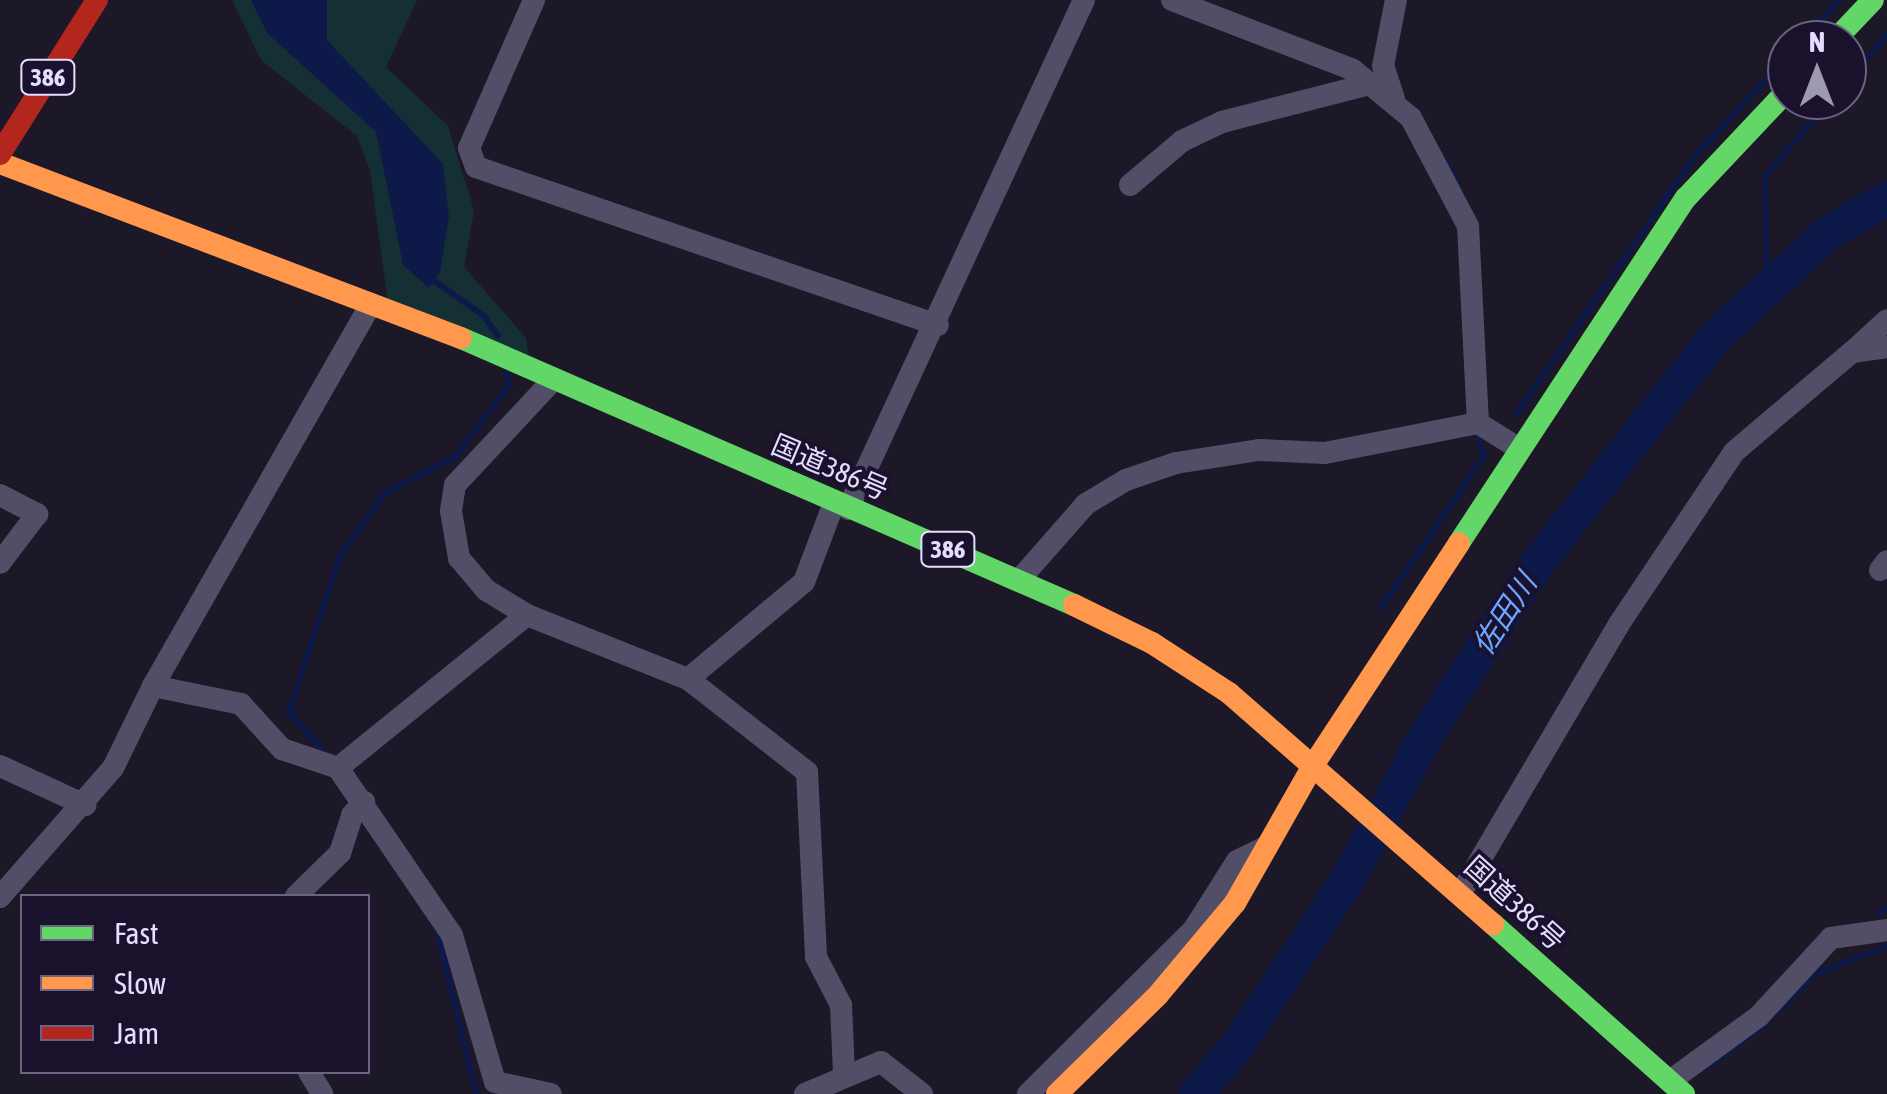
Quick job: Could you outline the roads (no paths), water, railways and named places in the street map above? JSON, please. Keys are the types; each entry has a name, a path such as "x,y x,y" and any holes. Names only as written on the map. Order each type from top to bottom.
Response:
{"main road":[{"name":"386","path":"0,154 97,0"},
{"path":"1854,20 1873,0"},
{"path":"1057,1094 1158,995 1235,903 1518,448 1686,198 1767,113"},
{"name":"国道386号","path":"0,163 451,334 841,506 1020,578 1152,643 1229,693 1320,769 1671,1082"}],"street":[{"path":"534,0 469,148 476,167 938,325"},
{"path":"688,678 804,582 938,325 1084,0"},
{"path":"1172,0 1374,82 1394,99 1427,140 1468,226 1478,423"},
{"path":"1394,99 1383,66 1396,0"},
{"path":"1130,185 1182,141 1222,122 1374,82"},
{"path":"0,897 86,805 113,768 153,686 371,304"},
{"path":"1460,894 1618,624 1734,452 1887,320"},
{"path":"1852,352 1887,348"},
{"path":"548,378 451,496 459,558 469,575 527,615 688,678 807,772 816,958 841,1005 844,1075"},
{"path":"1020,578 1086,504 1126,480 1176,463 1259,450 1326,453 1478,423 1518,448"},
{"path":"0,495 37,514 0,563"},
{"path":"338,768 527,615"},
{"path":"153,686 242,704 282,749 338,768 452,935 495,1082 551,1094"},
{"path":"0,766 86,805"},
{"path":"298,894 340,853 352,815 364,802"},
{"path":"1028,1094 1194,929 1237,860 1268,846"},
{"path":"1641,1094 1671,1082 1759,1016 1831,938 1887,930"},
{"path":"806,1094 881,1062 922,1094"}],"water":[{"path":"251,0 327,0 327,40 443,164 449,217 440,272 429,288 403,265 376,132 267,33"}],"waterway":[{"path":"1821,20 1840,0"},
{"path":"1867,58 1887,35"},
{"path":"1517,413 1694,157 1767,79"},
{"path":"1767,288 1765,176 1813,120"},
{"path":"1445,161 1458,185"},
{"name":"佐田川","path":"1195,1094 1237,1046 1343,886 1429,729 1540,559 1713,338 1827,233 1887,198"},
{"path":"429,277 484,316 498,336"},
{"path":"322,749 289,712 341,554 385,493 455,457 509,385 507,373"},
{"path":"1381,608 1484,456 1477,431"},
{"path":"1879,913 1887,909"},
{"path":"437,929 476,1094"},
{"path":"1779,1011 1815,974 1886,947"},
{"path":"1708,1067 1766,1024"}]}
